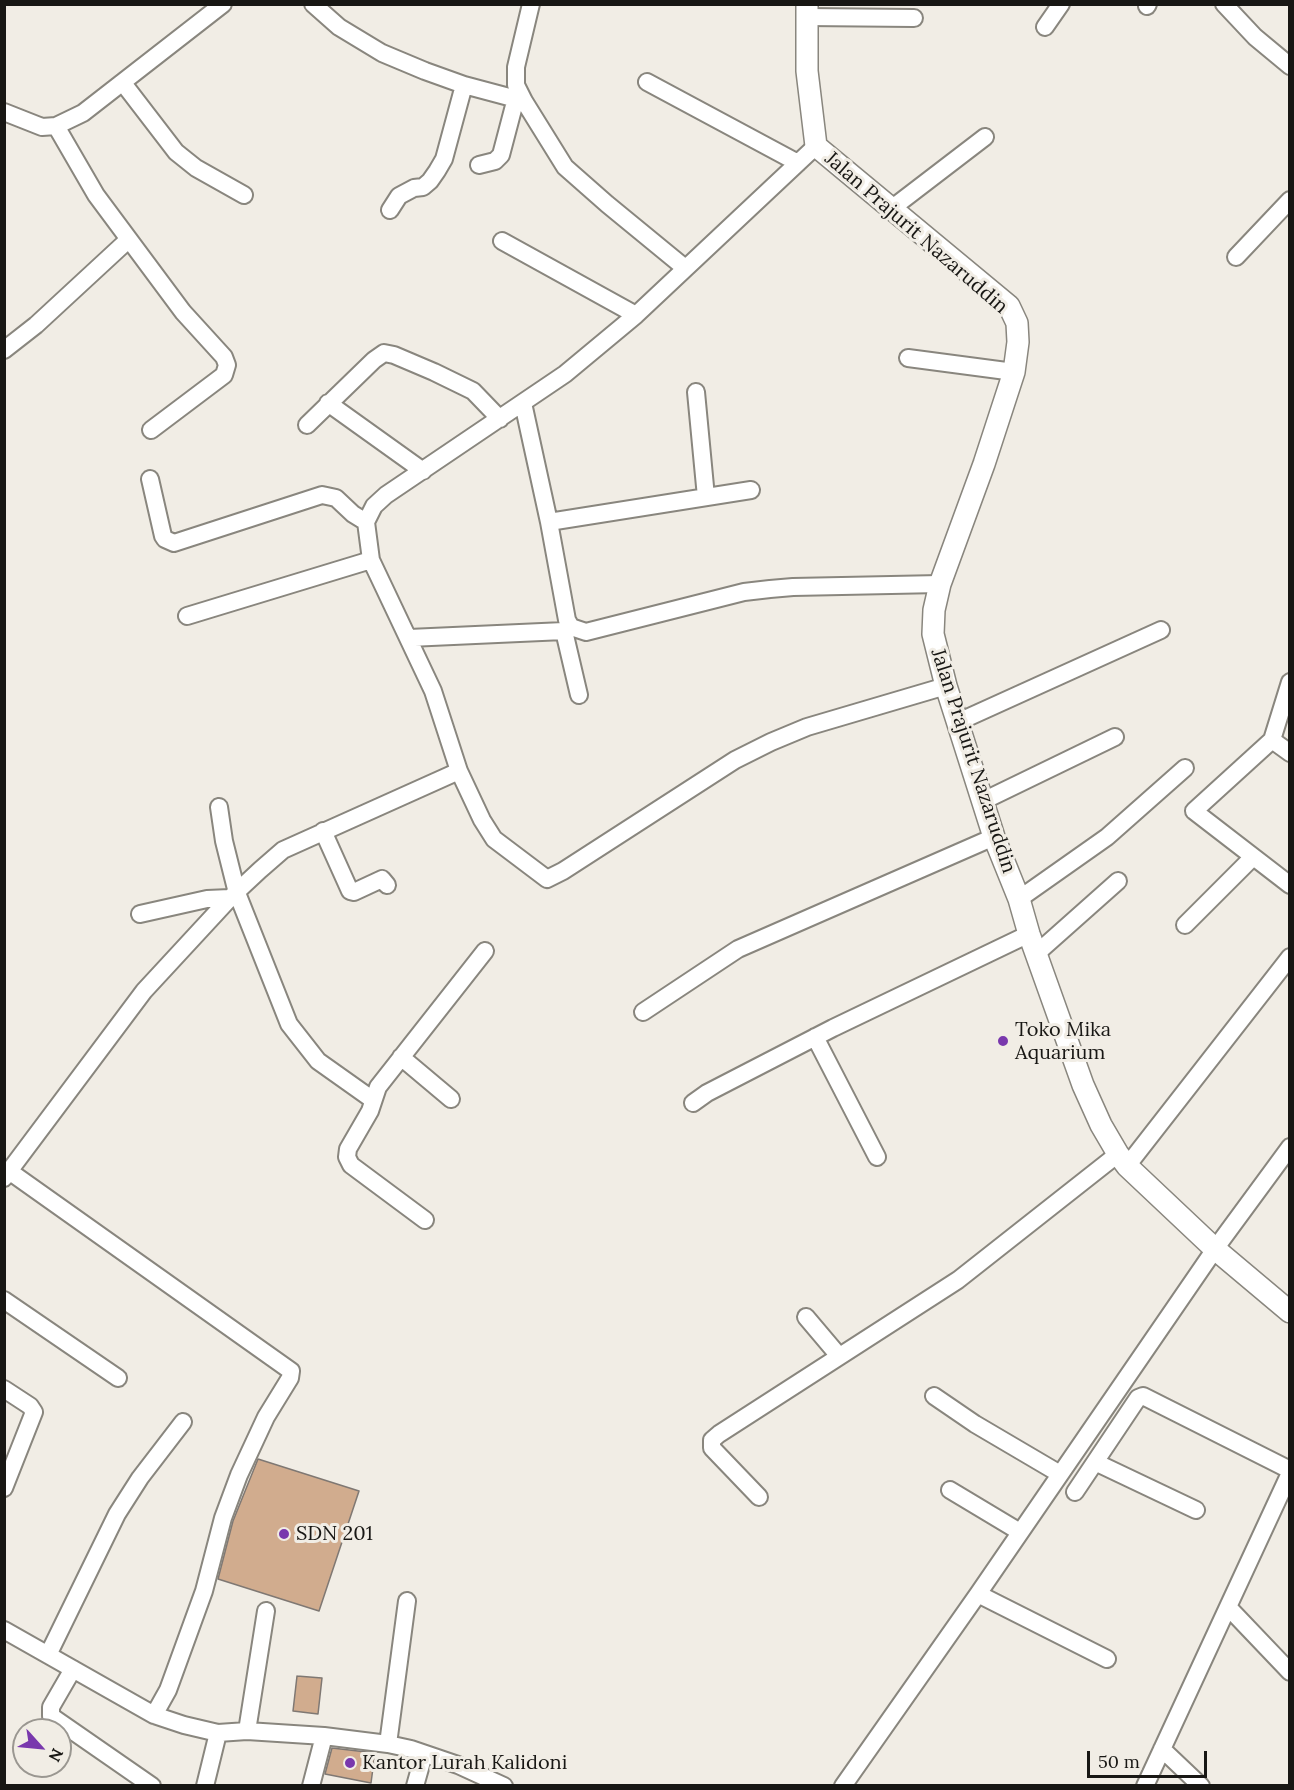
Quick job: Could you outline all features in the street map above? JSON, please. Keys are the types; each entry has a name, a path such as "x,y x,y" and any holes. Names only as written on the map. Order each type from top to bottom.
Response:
{"street":[{"path":"4,112 42,127 56,126 83,112 123,83 223,4"},
{"path":"313,4 339,27 382,53 464,85 520,99"},
{"path":"531,4 516,67 516,85 520,99 565,167 685,268"},
{"path":"1045,27 1061,4"},
{"path":"1224,4 1255,37 1290,66"},
{"path":"807,11 914,18"},
{"name":"Jalan Prajurit Nazaruddin","path":"807,11 807,71 816,146 1009,306 1017,323 1018,342 1014,372 984,464 940,584 934,610 933,634 946,686 994,837 1019,899 1083,1085 1101,1125 1123,1160 1215,1249 1290,1312"},
{"path":"647,82 798,164"},
{"path":"123,83 176,152 196,168 244,195"},
{"path":"390,210 399,196 414,188 423,187 437,171 444,159 464,85"},
{"path":"479,165 495,161 501,155 520,99"},
{"path":"56,126 96,195 183,312 224,357 227,365 224,375 151,430"},
{"path":"891,209 984,137"},
{"path":"816,146 636,315 565,374 386,495 374,506 366,522 371,560 433,691 459,771 482,820 494,839 547,879 563,871 735,759 807,727 946,686"},
{"path":"1236,257 1290,200"},
{"path":"4,350 36,325 129,240"},
{"path":"502,241 636,315"},
{"path":"307,425 384,353 434,372 473,391 500,418"},
{"path":"908,358 1014,372"},
{"path":"696,392 706,497"},
{"path":"328,403 423,471"},
{"path":"523,403 549,522 579,695"},
{"path":"150,479 163,536 165,540 174,543 322,495 336,498 353,514 366,522"},
{"path":"549,522 751,490"},
{"path":"187,616 371,560"},
{"path":"409,638 567,629 586,632 744,592 761,590 793,587 940,584"},
{"path":"958,722 1161,630"},
{"path":"1290,682 1272,740 1194,811 1290,885"},
{"path":"983,801 1115,737"},
{"path":"1272,740 1290,753"},
{"path":"1019,899 1107,837 1185,768"},
{"path":"154,1715 168,1690 204,1592 223,1518 239,1475 266,1417 290,1378 291,1371 7,1175 144,991 234,896 283,850 459,771"},
{"path":"219,807 234,896 290,1024 318,1061 373,1100"},
{"path":"323,831 350,891 354,892 382,879 387,885"},
{"path":"643,1012 738,949 994,837"},
{"path":"1185,925 1254,857"},
{"path":"693,1103 707,1093 815,1037 1033,944 1118,881"},
{"path":"140,914 207,899 234,896"},
{"path":"425,1220 351,1165 347,1157 348,1149 370,1111 378,1087 485,951"},
{"path":"759,1497 712,1448 712,1440 958,1280 1123,1160 1290,957"},
{"path":"815,1037 877,1157"},
{"path":"401,1057 451,1099"},
{"path":"843,1785 978,1594 1215,1249 1290,1147"},
{"path":"4,1300 118,1378"},
{"path":"806,1317 839,1356"},
{"path":"4,1389 30,1406 34,1412 4,1488"},
{"path":"934,1396 975,1424 1060,1474"},
{"path":"1075,1492 1138,1398 1143,1396 1290,1472 1146,1785"},
{"path":"48,1655 117,1514 140,1478 183,1422"},
{"path":"1095,1462 1196,1510"},
{"path":"951,1490 1020,1532"},
{"path":"978,1594 1107,1659"},
{"path":"388,1744 407,1601"},
{"path":"1228,1607 1290,1672"},
{"path":"247,1731 266,1611"},
{"path":"4,1630 154,1715 184,1725 218,1733 247,1731 388,1744 458,1765 504,1785"},
{"path":"73,1669 51,1707 51,1716 152,1785"},
{"path":"205,1785 218,1733"},
{"path":"311,1785 324,1737"},
{"path":"1162,1749 1201,1785"},
{"path":"415,1785 424,1754"}],"building":[{"name":"SDN 201","path":"258,1459 359,1491 319,1611 218,1579 233,1521"},
{"path":"297,1676 322,1678 318,1714 293,1711"},
{"name":"Kantor Lurah Kalidoni","path":"332,1748 375,1753 371,1783 325,1774"}],"place":[{"name":"Toko Mika Aquarium","path":"1003,1041"},
{"name":"SDN 201","path":"284,1534"},
{"name":"Kantor Lurah Kalidoni","path":"350,1763"}]}
